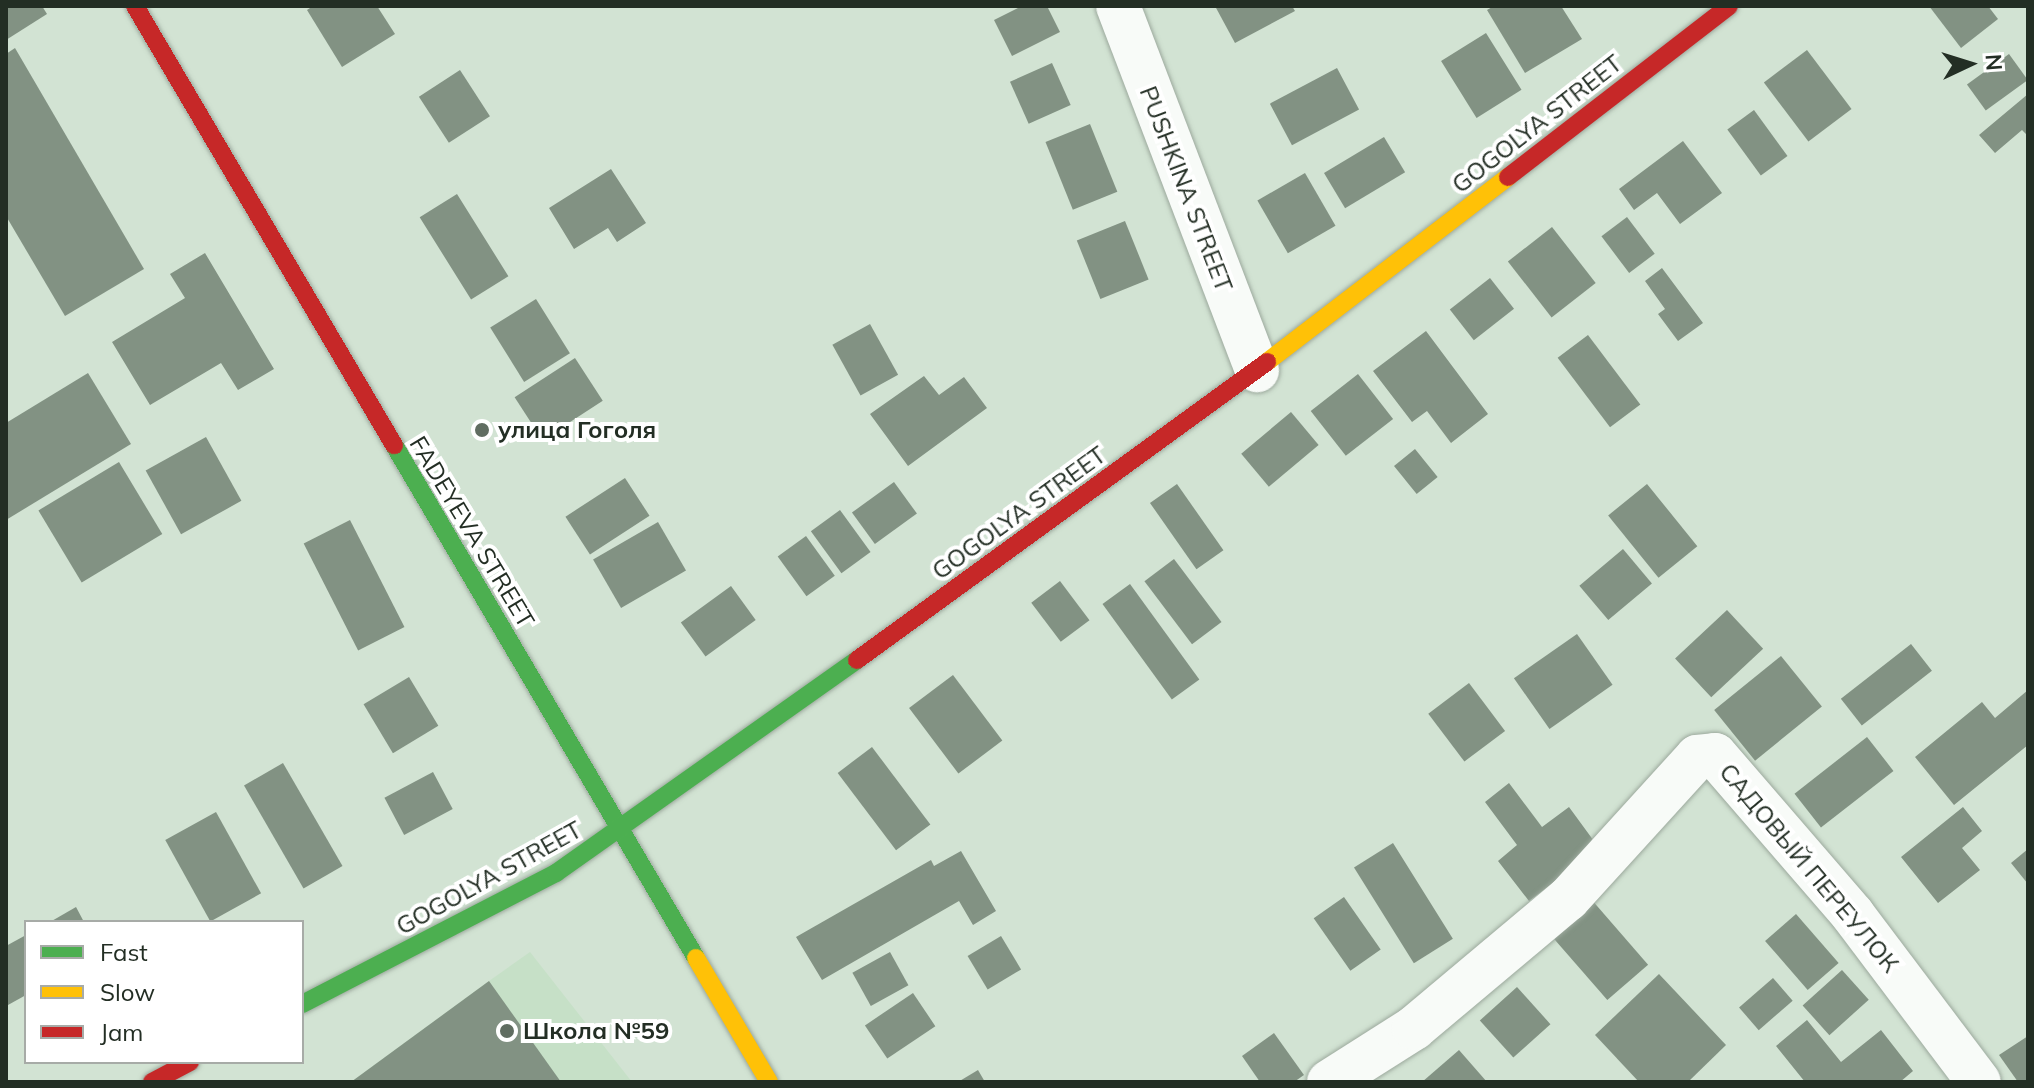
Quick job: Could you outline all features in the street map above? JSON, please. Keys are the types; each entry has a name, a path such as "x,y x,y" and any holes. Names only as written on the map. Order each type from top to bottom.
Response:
{"main road":[{"name":"FADEYEVA STREET","path":"135,6 328,340 769,1082"},
{"name":"GOGOLYA STREET","path":"304,1003 556,873 622,830 1257,370 1729,6"},
{"path":"152,1082 186,1064"}],"street":[{"name":"PUSHKINA STREET","path":"1118,6 1257,370"},
{"name":"САДОВЫЙ ПЕРЕУЛОК","path":"1329,1082 1414,1028 1557,909 1697,757 1715,755 1853,915 1979,1082"}],"shaded area":[{"name":"Школа №59","path":"530,952 632,1082 351,1082 489,981"}],"building":[{"path":"6,6 42,6 47,14 6,40"},
{"path":"313,6 377,6 395,34 342,67 307,10"},
{"path":"1022,6 1047,6 1060,32 1012,56 994,20"},
{"path":"1215,6 1292,6 1295,11 1235,43"},
{"path":"1494,6 1561,6 1582,39 1525,73 1487,10"},
{"path":"1929,6 1988,6 1998,19 1961,48"},
{"path":"1486,33 1522,90 1477,118 1441,61"},
{"path":"15,48 144,269 65,316 6,216 6,54"},
{"path":"1807,50 1852,109 1808,142 1764,82"},
{"path":"2009,54 2028,80 1986,110 1967,85"},
{"path":"1052,63 1071,105 1029,124 1010,82"},
{"path":"1337,68 1359,109 1292,145 1270,104"},
{"path":"460,70 490,116 449,143 419,97"},
{"path":"2028,94 2028,136 2022,130 1995,153 1979,135"},
{"path":"1754,110 1788,156 1761,176 1727,129"},
{"path":"1090,124 1117,192 1073,210 1045,142"},
{"path":"1384,137 1405,172 1345,208 1324,173"},
{"path":"1683,141 1722,193 1680,224 1657,193 1634,210 1619,189"},
{"path":"611,169 646,223 617,242 608,228 574,249 549,208"},
{"path":"1305,173 1336,226 1288,253 1257,200"},
{"path":"457,194 508,276 471,300 420,217"},
{"path":"1627,217 1655,254 1629,273 1601,236"},
{"path":"1125,221 1149,279 1100,299 1077,240"},
{"path":"1552,227 1596,283 1552,317 1508,261"},
{"path":"205,253 274,369 238,390 221,363 150,405 112,342 185,298 170,274"},
{"path":"1662,268 1703,323 1678,341 1658,314 1665,309 1645,281"},
{"path":"1490,278 1514,309 1474,340 1450,309"},
{"path":"536,299 570,353 524,382 490,328"},
{"path":"870,324 898,375 861,396 832,345"},
{"path":"1426,331 1488,414 1451,443 1427,411 1412,422 1373,371"},
{"path":"1588,335 1640,404 1610,427 1558,358"},
{"path":"575,358 603,401 542,440 515,397"},
{"path":"88,373 131,444 6,520 6,423"},
{"path":"1358,374 1393,419 1346,456 1311,411"},
{"path":"924,376 939,395 964,377 987,408 908,466 870,414"},
{"path":"1291,412 1319,445 1269,487 1241,454"},
{"path":"206,437 241,501 181,534 146,470"},
{"path":"1415,449 1438,477 1417,494 1394,466"},
{"path":"119,462 162,534 82,582 38,510"},
{"path":"625,478 650,516 590,554 565,517"},
{"path":"894,482 917,514 875,544 852,513"},
{"path":"1177,484 1223,550 1196,569 1150,503"},
{"path":"1647,484 1697,546 1658,578 1608,515"},
{"path":"840,510 871,552 841,573 811,531"},
{"path":"350,520 404,627 358,651 304,544"},
{"path":"658,522 686,570 621,608 593,560"},
{"path":"806,536 835,576 806,596 778,557"},
{"path":"1623,549 1652,583 1608,620 1579,586"},
{"path":"1174,559 1222,622 1192,644 1144,581"},
{"path":"1060,581 1089,620 1061,642 1031,603"},
{"path":"1130,584 1199,679 1172,699 1102,604"},
{"path":"731,586 756,620 706,656 681,622"},
{"path":"1727,610 1763,649 1711,697 1675,658"},
{"path":"1577,634 1613,685 1549,729 1514,678"},
{"path":"1911,644 1932,671 1862,726 1841,699"},
{"path":"1781,656 1822,707 1755,761 1714,710"},
{"path":"953,675 1002,740 958,774 909,708"},
{"path":"409,677 438,726 393,753 364,704"},
{"path":"1469,683 1505,731 1464,762 1428,714"},
{"path":"2028,690 2028,745 1954,805 1915,757 1982,702 1995,718"},
{"path":"1867,737 1893,771 1821,828 1795,794"},
{"path":"872,747 930,824 896,850 838,773"},
{"path":"283,763 343,866 304,889 244,786"},
{"path":"433,772 453,809 404,835 384,798"},
{"path":"1509,783 1542,827 1569,807 1599,848 1529,901 1498,861 1517,845 1485,802"},
{"path":"1963,807 1982,831 1962,848 1980,870 1938,903 1901,857"},
{"path":"216,812 261,893 210,920 165,840"},
{"path":"1393,843 1453,939 1414,963 1354,867"},
{"path":"2028,849 2028,884 2011,863"},
{"path":"961,851 996,911 973,925 959,901 822,980 796,937 931,860 934,866"},
{"path":"1344,897 1381,949 1350,971 1314,918"},
{"path":"1591,899 1648,965 1607,1000 1550,934"},
{"path":"76,907 83,920 53,920"},
{"path":"1796,914 1839,963 1808,990 1765,941"},
{"path":"24,936 24,996 8,1005 6,946"},
{"path":"1001,936 1021,969 988,990 968,956"},
{"path":"890,952 908,985 871,1006 852,973"},
{"path":"1842,970 1869,1000 1829,1035 1803,1005"},
{"path":"1659,974 1726,1045 1688,1082 1639,1082 1595,1035"},
{"path":"1773,978 1793,1001 1759,1030 1739,1008"},
{"path":"489,981 561,1082 351,1082"},
{"path":"1517,987 1550,1024 1513,1058 1480,1020"},
{"path":"913,993 935,1026 887,1059 865,1025"},
{"path":"1807,1020 1841,1062 1881,1030 1913,1071 1900,1082 1805,1082 1776,1046"},
{"path":"1274,1033 1304,1075 1294,1082 1260,1082 1242,1056"},
{"path":"2028,1036 2028,1082 2018,1082 1999,1055"},
{"path":"1459,1050 1487,1082 1422,1082"},
{"path":"978,1070 985,1082 958,1082"}],"traffic: fast":[{"path":"394,445 696,958"},
{"path":"304,1003 556,873 857,660"}],"traffic: slow":[{"path":"1267,362 1508,177"},
{"path":"696,958 769,1082"}],"traffic: jam":[{"path":"135,6 394,445"},
{"path":"1508,177 1729,6"},
{"path":"857,660 1267,362"},
{"path":"152,1082 186,1064"}],"place":[{"name":"улица Гоголя","path":"482,430"},
{"name":"Школа №59","path":"507,1031"}]}
